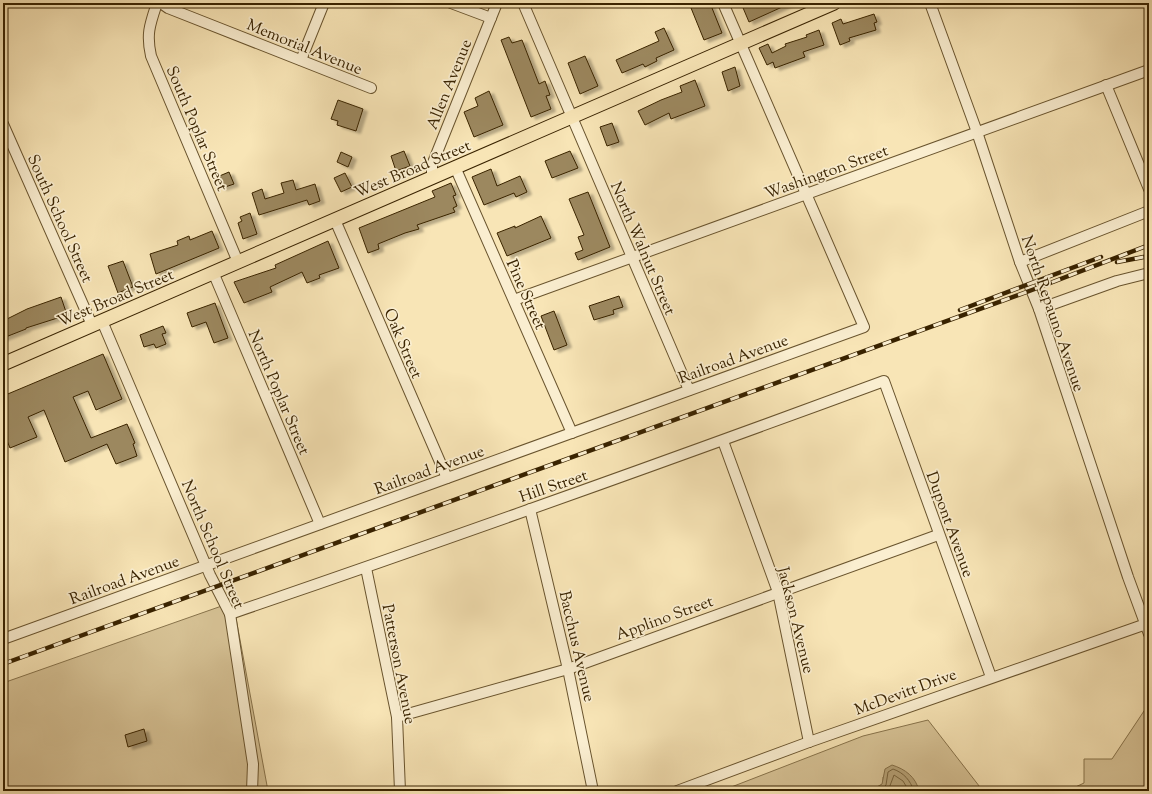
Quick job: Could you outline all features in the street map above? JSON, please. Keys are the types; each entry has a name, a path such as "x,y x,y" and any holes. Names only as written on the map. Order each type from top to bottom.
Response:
{"main road":[{"name":"West Broad Street","path":"3,364 834,3"}],"street":[{"name":"South Poplar Street","path":"157,3 148,32 151,56 238,262"},
{"name":"Memorial Avenue","path":"162,3 168,8 371,88"},
{"path":"301,60 324,3"},
{"path":"451,3 491,18"},
{"name":"Allen Avenue","path":"432,177 432,165 497,3"},
{"name":"North Walnut Street","path":"523,3 689,390"},
{"path":"724,3 807,194"},
{"name":"North Repauno Avenue","path":"930,3 1020,262 1039,309 1128,577 1149,634"},
{"name":"Washington Street","path":"514,300 1149,70"},
{"path":"1106,85 1149,189"},
{"name":"South School Street","path":"3,124 97,323"},
{"name":"Pine Street","path":"455,167 572,433"},
{"name":"Railroad Avenue","path":"3,639 864,327 807,194"},
{"path":"1020,262 1149,211"},
{"name":"Oak Street","path":"335,220 447,478"},
{"name":"North Poplar Street","path":"213,272 320,524"},
{"path":"1039,309 1117,281 1149,273"},
{"name":"North School Street","path":"97,323 206,565 230,614 253,764 252,791"},
{"name":"Hill Street","path":"230,614 366,568 722,441 884,381"},
{"name":"Dupont Avenue","path":"884,381 938,535 991,677"},
{"name":"Jackson Avenue","path":"722,441 778,592 809,742"},
{"name":"Bacchus Avenue","path":"530,509 568,669 593,791"},
{"name":"Applino Street","path":"397,717 568,669 938,535"},
{"name":"Patterson Avenue","path":"366,568 397,717 400,791"},
{"name":"McDevitt Drive","path":"677,791 991,677 1146,624"}],"shaded area":[{"path":"233,602 268,791 3,791 7,760 3,714 3,683"},
{"path":"1146,708 1149,718 1149,791 1067,791 1084,783 1084,759 1112,759"},
{"path":"928,720 983,791 919,791 918,788 883,777 883,784 870,791 721,791 863,736"}],"water":[{"path":"892,765 909,774 918,786 919,791 870,791 882,784 885,769"}],"building":[{"path":"689,3 710,3 722,33 704,40"},
{"path":"741,3 791,3 749,22"},
{"path":"874,14 877,22 874,23 876,30 849,38 850,41 840,45 832,23 841,19 843,24"},
{"path":"664,28 674,50 656,58 657,61 645,67 643,64 622,73 616,60 659,41 655,32"},
{"path":"819,30 824,45 803,52 805,57 775,68 773,62 767,65 759,48 768,44 772,53 786,46 785,44 807,37 806,35"},
{"path":"509,37 512,43 522,40 539,84 545,81 550,95 546,96 551,109 531,117 501,40"},
{"path":"585,56 598,86 580,94 568,63"},
{"path":"735,67 740,86 728,91 722,72"},
{"path":"695,80 705,106 671,119 669,113 645,125 638,111 682,92 680,86"},
{"path":"489,91 503,125 474,137 464,112 478,106 475,98"},
{"path":"338,100 363,109 356,131 337,125 338,121 331,119"},
{"path":"612,123 619,142 607,146 600,127"},
{"path":"404,151 410,166 396,171 391,156"},
{"path":"570,151 578,168 552,178 545,161"},
{"path":"341,152 352,157 348,167 337,162"},
{"path":"491,169 497,186 520,176 527,192 516,197 514,193 484,205 472,177"},
{"path":"229,172 234,184 222,188 217,177"},
{"path":"345,173 352,187 341,192 334,178"},
{"path":"293,180 296,190 315,184 320,201 309,205 307,200 259,215 252,193 262,189 265,199 284,193 281,183"},
{"path":"451,183 456,195 453,196 457,206 453,208 455,212 417,225 419,229 378,244 379,249 368,253 359,228 435,197 432,191"},
{"path":"588,192 610,247 578,260 575,253 583,250 578,237 584,235 569,199"},
{"path":"250,213 257,234 243,239 238,223 242,221 240,217"},
{"path":"541,216 551,238 507,256 497,233 515,226 515,228"},
{"path":"212,231 219,248 156,274 150,254 178,245 177,241 189,236 190,240"},
{"path":"328,241 339,268 319,275 320,278 307,283 302,272 270,287 272,292 244,303 234,282 276,268 275,265"},
{"path":"123,261 133,287 118,293 108,266"},
{"path":"619,296 623,307 613,310 614,314 594,320 589,306"},
{"path":"61,297 67,315 26,328 3,338 3,321 27,309"},
{"path":"215,303 228,338 214,343 206,322 192,327 187,313"},
{"path":"554,311 567,345 554,350 541,316"},
{"path":"163,326 166,333 162,334 166,344 156,348 154,344 144,347 140,335"},
{"path":"103,354 122,399 96,410 88,391 73,397 91,438 127,424 135,443 133,444 137,456 116,464 107,444 65,462 44,410 28,417 37,437 10,448 3,431 3,396"},
{"path":"144,729 147,741 128,747 125,735"}],"railway":[{"path":"3,664 1032,290 1149,245"},
{"path":"1117,262 1149,256"},
{"path":"960,310 1101,257"}]}
